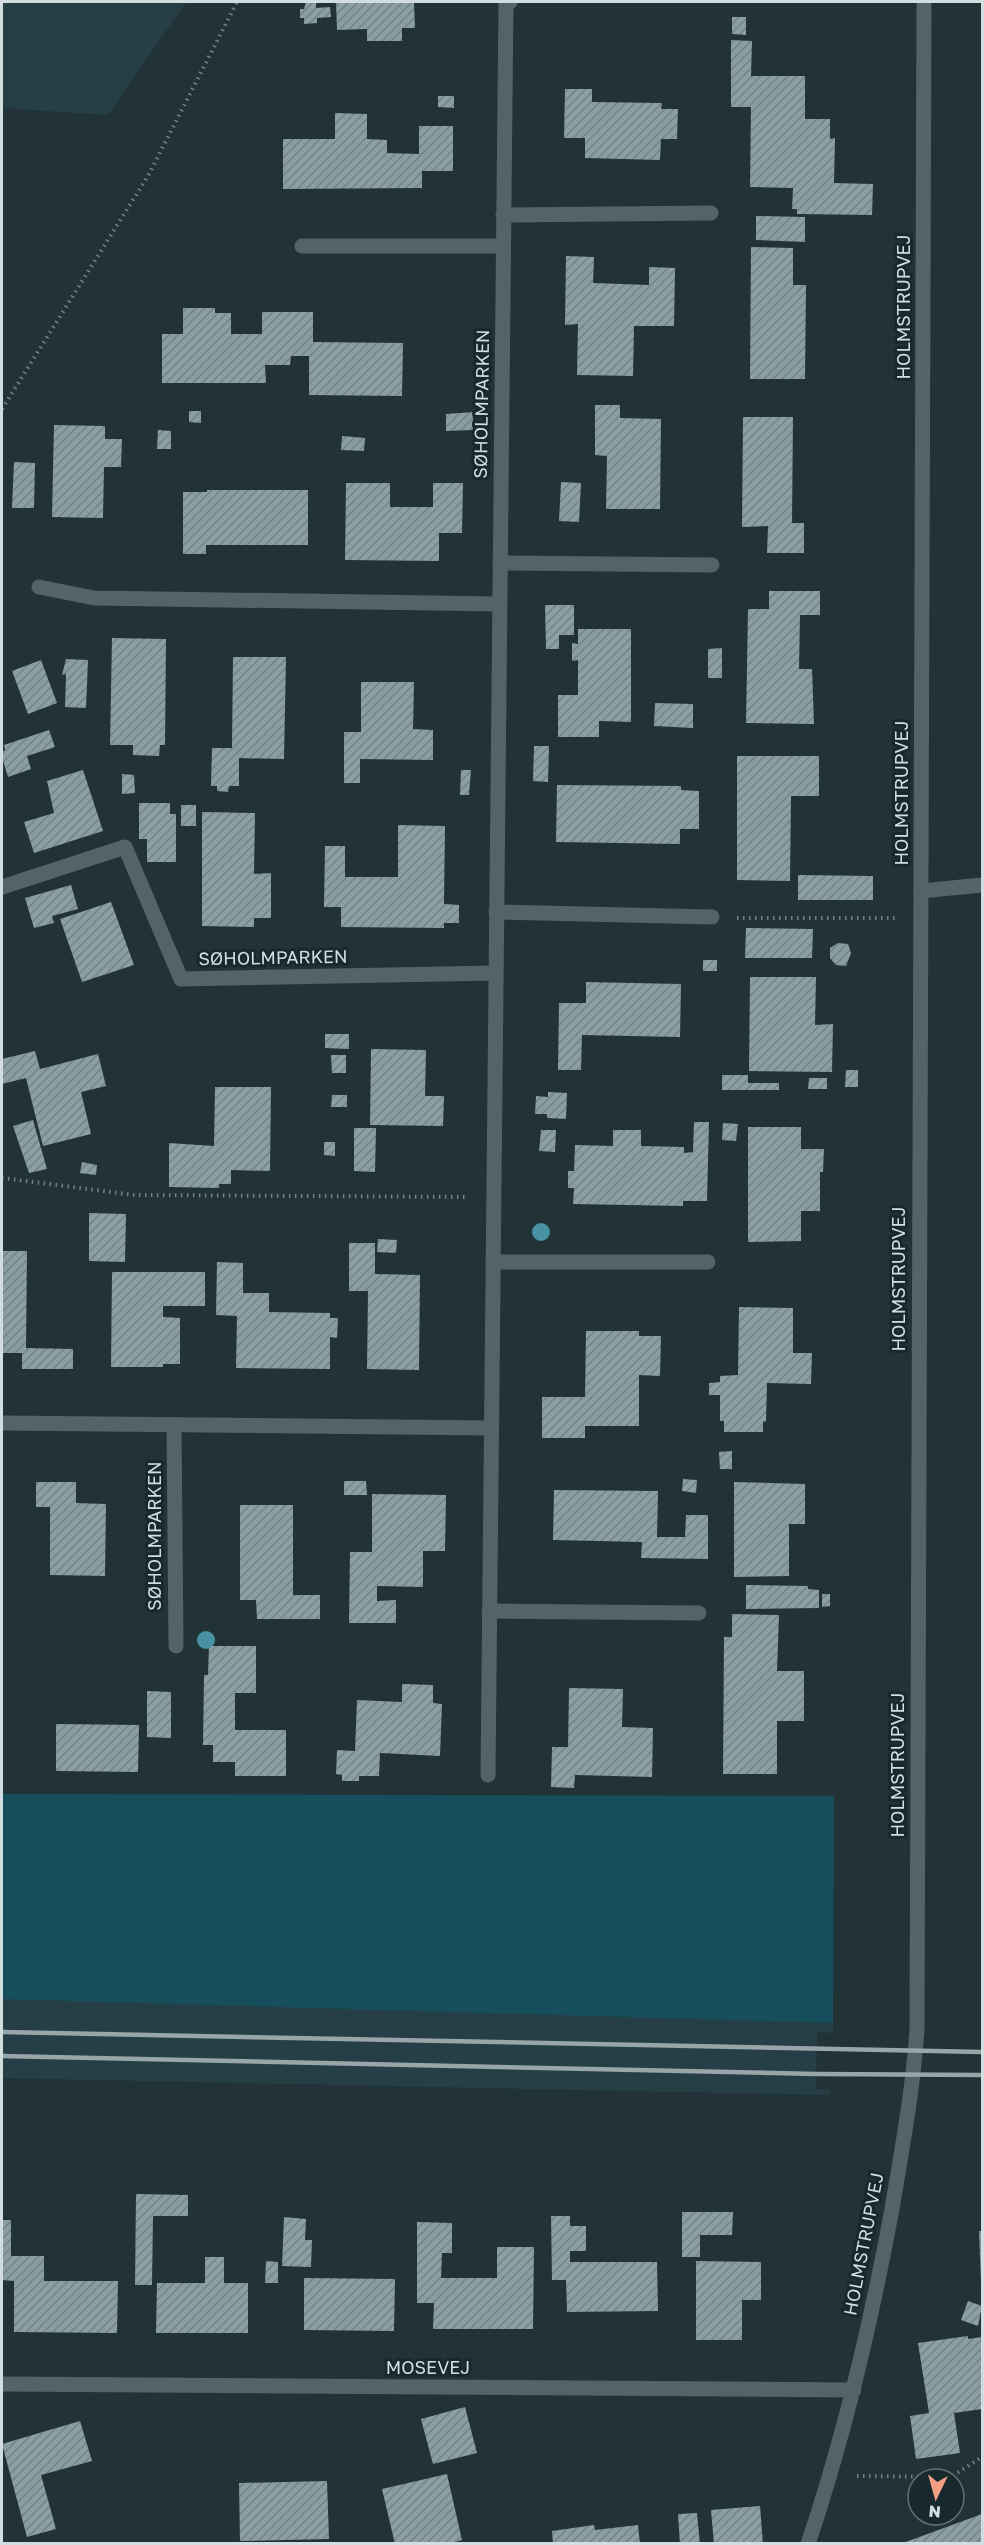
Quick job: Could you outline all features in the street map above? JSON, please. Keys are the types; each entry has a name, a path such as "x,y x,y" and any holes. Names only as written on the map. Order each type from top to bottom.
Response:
{"street":[{"name":"SØHOLMPARKEN","path":"488,1775 503,215 506,2 510,2"},
{"name":"HOLMSTRUPVEJ","path":"808,2544 854,2391 883,2259 912,2094 917,2029 924,2"},
{"path":"503,215 711,213"},
{"path":"302,246 503,246"},
{"path":"500,563 712,565"},
{"path":"39,587 94,598 499,604"},
{"name":"SØHOLMPARKEN","path":"2,886 125,847 180,979 496,973"},
{"path":"921,891 982,885"},
{"path":"496,912 712,917"},
{"path":"493,1262 708,1262"},
{"path":"2,1423 491,1428"},
{"name":"SØHOLMPARKEN","path":"174,1425 176,1646"},
{"path":"489,1611 699,1613"},
{"name":"MOSEVEJ","path":"2,2384 854,2391"}],"path":[{"path":"2,409 148,176 237,2"},
{"path":"712,917 920,918"},
{"path":"2,1178 135,1195 493,1197"},
{"path":"829,2476 951,2477 982,2457"}],"shaded area":[{"path":"2,2 186,2 108,115 2,108"},
{"path":"2,1794 834,1796 833,2023 2,1999"},
{"path":"2,1995 833,2023 833,2033 817,2032 816,2089 831,2090 830,2095 2,2078"}],"building":[{"path":"306,2 316,2 316,8 330,7 331,17 317,18 317,23 304,24 304,18 300,18 300,9 304,9"},
{"path":"336,2 414,2 415,28 402,28 402,41 367,41 367,29 337,30"},
{"path":"732,17 746,17 746,35 732,34"},
{"path":"731,40 752,41 751,76 805,76 805,119 830,119 830,139 835,138 834,183 873,184 872,215 797,214 797,209 792,209 793,188 750,187 751,107 731,107"},
{"path":"565,89 592,89 592,102 662,103 661,109 678,109 677,139 661,139 660,160 585,158 585,138 564,138"},
{"path":"438,96 454,96 454,108 438,107"},
{"path":"335,113 367,114 367,139 387,140 387,153 419,154 419,126 453,126 453,171 422,171 422,188 283,189 283,139 335,139"},
{"path":"756,216 805,217 805,242 756,240"},
{"path":"751,247 793,248 793,285 806,285 805,379 750,379"},
{"path":"566,256 594,257 593,283 649,285 649,267 675,268 674,326 634,326 633,376 577,375 578,324 565,325"},
{"path":"183,308 215,308 215,313 231,313 231,334 262,334 262,312 313,312 313,342 403,343 402,396 309,395 309,356 291,356 290,365 265,365 266,383 162,383 162,334 183,334"},
{"path":"595,405 620,405 620,418 661,419 660,509 606,509 607,456 595,455"},
{"path":"189,411 201,411 201,423 189,422"},
{"path":"473,412 473,430 446,431 446,414"},
{"path":"743,417 793,417 792,523 804,523 804,553 767,553 768,526 742,527"},
{"path":"54,425 105,426 105,439 122,439 121,467 104,467 103,518 52,517"},
{"path":"158,430 171,431 171,449 157,449"},
{"path":"342,436 365,438 364,451 341,450"},
{"path":"14,462 35,463 34,508 12,508"},
{"path":"561,482 581,483 579,522 559,521"},
{"path":"346,483 390,483 390,507 433,507 433,483 463,483 462,533 439,533 439,561 345,560"},
{"path":"207,490 308,490 308,545 206,545 206,554 183,554 183,492 207,492"},
{"path":"769,591 820,591 820,615 800,615 799,669 812,669 814,724 746,723 748,609 769,609"},
{"path":"545,605 574,605 574,635 559,635 559,649 546,649"},
{"path":"578,629 631,629 631,722 599,721 599,737 558,737 558,695 578,695 578,660 572,661 572,643 578,644"},
{"path":"112,638 166,639 165,745 160,745 159,756 133,755 133,745 110,745"},
{"path":"722,648 722,678 708,678 708,649"},
{"path":"233,657 286,657 284,759 239,758 239,786 229,786 228,792 217,791 217,786 211,786 212,748 232,748"},
{"path":"66,659 88,660 86,708 65,707 66,674 62,675"},
{"path":"41,660 57,703 28,714 12,671"},
{"path":"361,682 414,682 413,729 433,730 433,760 360,759 360,783 344,783 344,732 361,732"},
{"path":"655,703 693,704 693,728 654,726"},
{"path":"49,730 55,747 27,756 31,769 8,777 2,757 2,752 5,750 4,745"},
{"path":"534,746 549,746 548,782 533,781"},
{"path":"737,756 819,756 819,796 791,796 790,881 737,880"},
{"path":"83,770 103,831 34,853 24,822 54,813 47,781"},
{"path":"461,770 471,770 469,795 460,795"},
{"path":"122,774 134,775 135,793 122,794"},
{"path":"557,785 681,786 681,790 699,791 699,829 680,829 680,844 556,842"},
{"path":"139,803 170,803 170,814 176,814 176,862 147,862 147,839 139,839"},
{"path":"181,805 196,805 196,826 181,826"},
{"path":"202,812 255,813 254,874 271,873 271,918 254,918 254,927 202,926"},
{"path":"398,825 445,826 444,904 459,905 459,923 444,923 444,928 341,927 341,907 324,907 325,846 345,846 345,877 398,877"},
{"path":"798,875 873,876 873,900 798,900"},
{"path":"71,885 78,909 52,916 54,923 34,928 25,898"},
{"path":"111,902 134,965 82,982 60,919"},
{"path":"746,928 813,929 812,958 745,958"},
{"path":"838,943 848,944 851,953 846,966 836,965 830,958 830,948"},
{"path":"703,960 717,960 717,971 703,971"},
{"path":"750,977 816,977 815,1025 833,1024 832,1072 749,1071"},
{"path":"586,982 681,984 680,1037 582,1035 581,1070 558,1070 559,1003 586,1003"},
{"path":"325,1034 349,1034 349,1049 325,1048"},
{"path":"371,1049 426,1050 425,1096 444,1096 443,1126 370,1125"},
{"path":"35,1051 40,1069 98,1054 106,1086 81,1092 91,1134 43,1146 26,1078 2,1084 2,1059"},
{"path":"331,1055 346,1055 346,1073 332,1073"},
{"path":"846,1070 858,1070 858,1087 845,1087"},
{"path":"722,1075 748,1075 748,1083 779,1083 779,1090 722,1090"},
{"path":"809,1078 827,1078 827,1089 808,1089"},
{"path":"215,1087 271,1087 270,1171 231,1170 231,1184 219,1184 219,1188 169,1187 169,1143 214,1146"},
{"path":"548,1092 567,1093 566,1119 547,1118 547,1114 535,1114 536,1096 548,1097"},
{"path":"332,1095 347,1095 347,1107 331,1107"},
{"path":"33,1120 47,1169 29,1173 13,1126"},
{"path":"694,1122 709,1122 707,1201 683,1201 683,1206 573,1204 574,1188 568,1188 568,1171 574,1171 575,1145 613,1146 613,1130 641,1130 641,1146 684,1147 684,1153 693,1152"},
{"path":"723,1123 738,1124 736,1141 722,1140"},
{"path":"748,1127 801,1127 801,1149 824,1149 823,1172 820,1172 820,1211 801,1211 801,1241 748,1242"},
{"path":"354,1128 376,1128 375,1172 354,1171"},
{"path":"541,1130 556,1130 555,1152 539,1151"},
{"path":"324,1142 335,1142 335,1156 324,1155"},
{"path":"82,1162 97,1165 96,1175 80,1173"},
{"path":"89,1213 126,1214 125,1262 89,1261"},
{"path":"378,1239 397,1240 396,1253 377,1252"},
{"path":"349,1243 375,1243 375,1274 420,1275 419,1370 367,1369 368,1291 349,1291"},
{"path":"2,1251 27,1251 26,1348 73,1349 73,1369 22,1369 22,1353 2,1353"},
{"path":"217,1262 243,1263 243,1293 269,1293 269,1312 330,1313 330,1318 338,1318 337,1338 330,1337 330,1369 236,1368 237,1316 216,1315"},
{"path":"112,1272 205,1272 205,1306 163,1306 163,1317 180,1318 180,1364 163,1364 163,1367 111,1367"},
{"path":"739,1307 793,1308 793,1353 812,1353 811,1384 767,1383 766,1421 763,1422 763,1432 724,1432 724,1421 720,1421 720,1395 709,1395 709,1383 720,1382 720,1376 738,1375"},
{"path":"586,1331 639,1331 639,1336 661,1336 660,1376 639,1375 639,1426 585,1426 585,1438 542,1438 542,1397 585,1397"},
{"path":"732,1451 732,1469 720,1469 719,1452"},
{"path":"683,1479 697,1480 696,1493 682,1491"},
{"path":"344,1481 366,1481 367,1495 344,1495"},
{"path":"36,1482 76,1482 76,1503 106,1504 105,1576 50,1575 50,1507 36,1507"},
{"path":"734,1482 805,1484 805,1524 789,1524 789,1576 734,1577"},
{"path":"554,1490 658,1491 657,1537 685,1537 686,1515 708,1515 708,1559 641,1558 642,1542 553,1540"},
{"path":"372,1494 446,1495 445,1551 423,1551 423,1587 377,1586 377,1601 396,1600 396,1623 349,1623 350,1552 372,1552"},
{"path":"240,1505 293,1505 293,1595 320,1595 320,1619 257,1619 256,1600 240,1600"},
{"path":"746,1585 808,1586 808,1589 819,1590 819,1608 746,1609"},
{"path":"822,1594 830,1594 830,1606 822,1607"},
{"path":"732,1614 779,1615 777,1671 804,1671 804,1721 777,1721 777,1774 723,1774 724,1637 732,1637"},
{"path":"209,1646 256,1646 256,1693 235,1693 235,1730 286,1730 286,1776 235,1776 235,1762 213,1762 213,1745 203,1745 204,1675 208,1675"},
{"path":"402,1684 433,1685 433,1703 442,1704 440,1756 380,1753 379,1776 359,1776 359,1781 342,1781 342,1775 336,1774 337,1750 355,1751 357,1700 402,1702"},
{"path":"569,1688 623,1689 622,1727 653,1728 652,1777 575,1775 574,1788 551,1787 552,1747 568,1747"},
{"path":"147,1691 171,1692 171,1738 147,1737"},
{"path":"56,1724 139,1725 138,1772 56,1771"},
{"path":"136,2194 188,2195 188,2216 153,2216 152,2285 135,2285"},
{"path":"682,2212 733,2212 732,2235 700,2235 700,2257 682,2257"},
{"path":"551,2216 570,2216 570,2226 586,2226 586,2251 570,2251 570,2262 657,2262 658,2311 567,2312 566,2280 552,2280"},
{"path":"284,2217 306,2219 305,2240 312,2240 311,2267 282,2266"},
{"path":"2,2220 11,2220 11,2256 44,2256 44,2281 118,2281 117,2333 14,2332 14,2281 2,2280"},
{"path":"417,2222 452,2223 452,2253 442,2253 441,2278 497,2278 497,2247 534,2247 533,2329 433,2329 434,2303 417,2303"},
{"path":"979,2231 982,2231 982,2282 981,2282"},
{"path":"205,2257 224,2257 224,2283 248,2283 248,2333 156,2333 157,2283 205,2283"},
{"path":"266,2261 278,2262 278,2283 265,2283"},
{"path":"696,2261 761,2262 761,2300 742,2300 742,2340 696,2340"},
{"path":"304,2278 395,2279 394,2331 304,2330"},
{"path":"968,2301 982,2306 978,2326 961,2320"},
{"path":"968,2336 968,2339 982,2337 982,2409 954,2413 960,2453 916,2459 910,2416 929,2413 918,2343"},
{"path":"465,2407 477,2453 433,2464 421,2419"},
{"path":"80,2421 92,2461 41,2475 56,2529 27,2537 2,2444"},
{"path":"447,2474 462,2540 448,2544 395,2544 382,2489"},
{"path":"327,2481 329,2539 240,2541 239,2483"},
{"path":"760,2506 763,2544 714,2544 711,2510"},
{"path":"697,2513 700,2544 680,2544 678,2514"},
{"path":"982,2514 982,2544 903,2544 947,2527 966,2527 966,2520"},
{"path":"594,2525 595,2530 638,2525 640,2544 553,2544 552,2531"}],"railway":[{"path":"2,2032 982,2052"},
{"path":"2,2056 816,2074 982,2075"}]}
